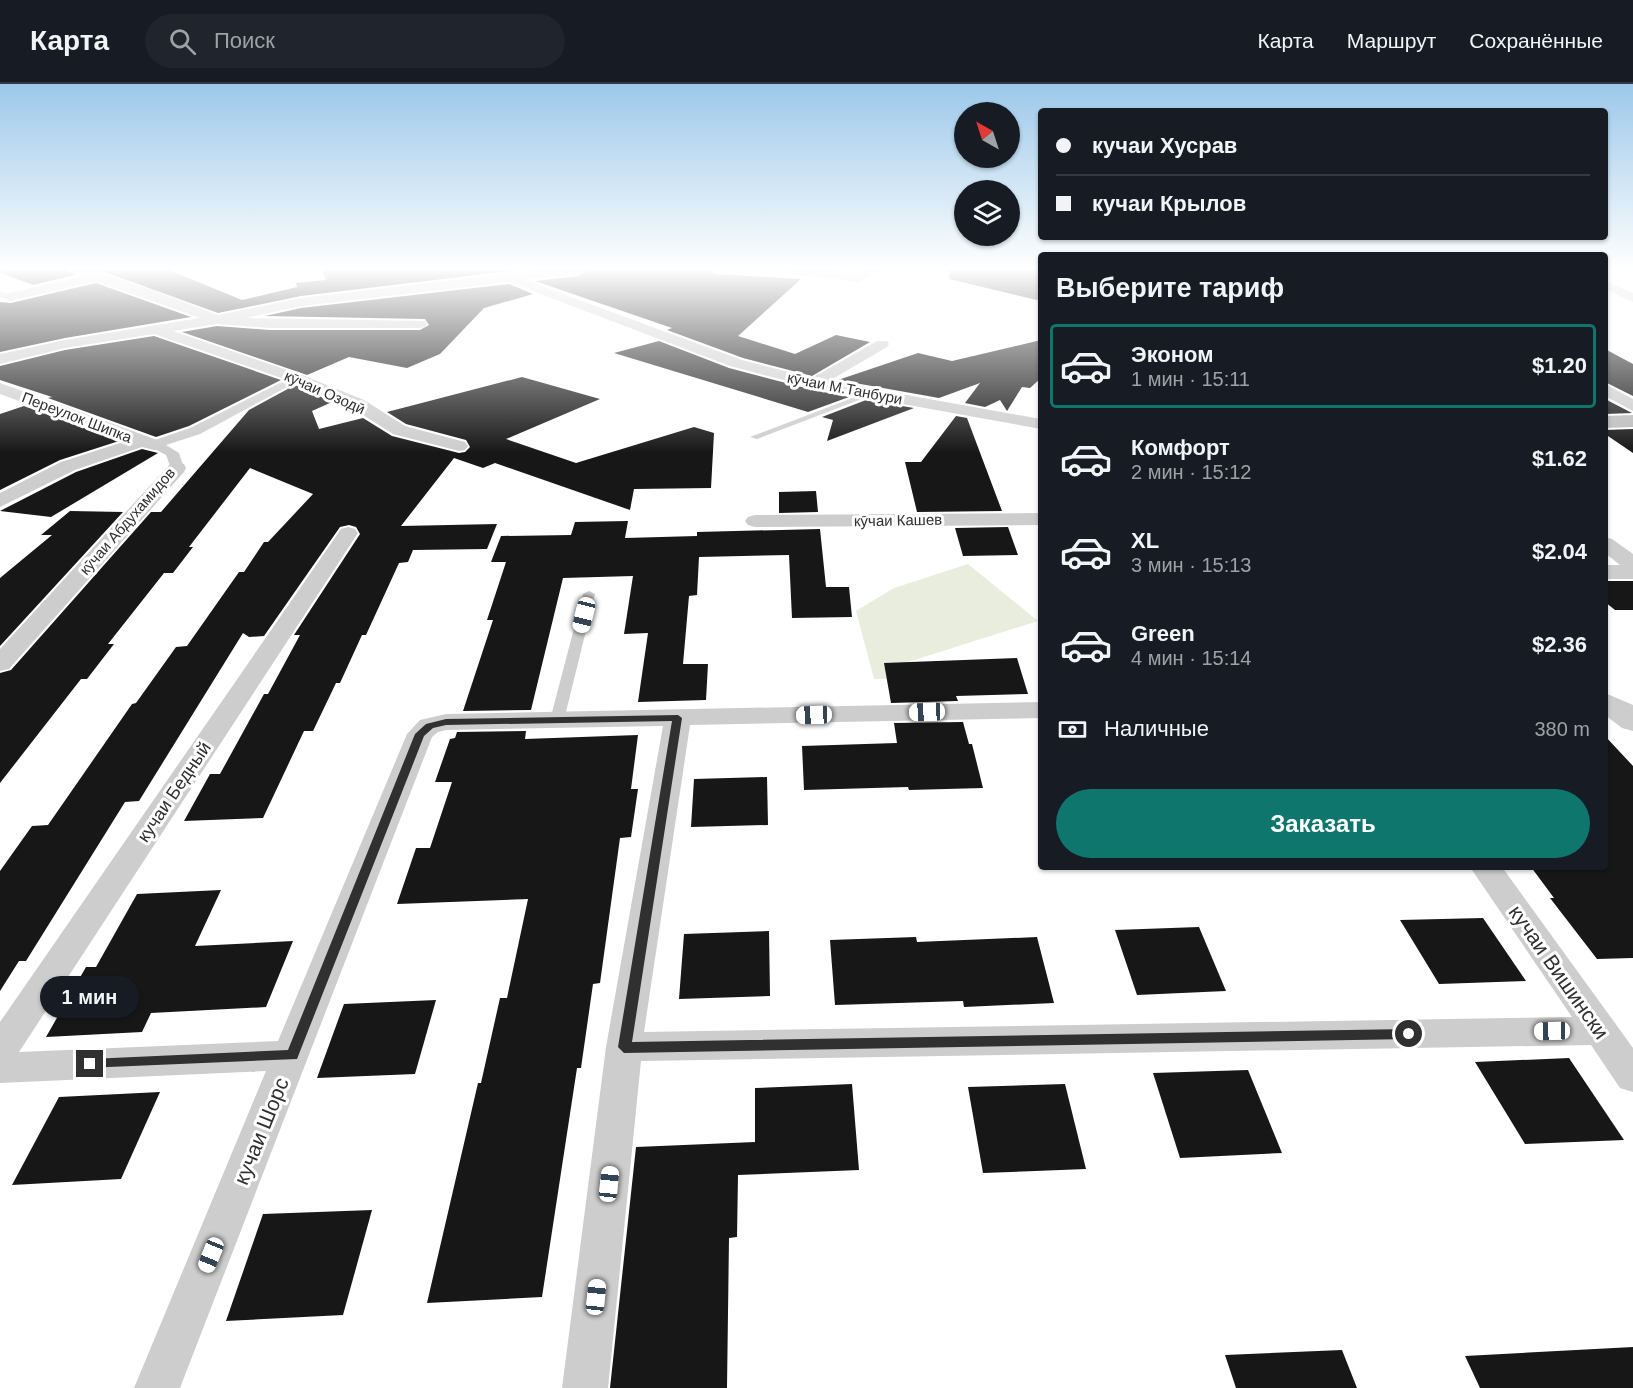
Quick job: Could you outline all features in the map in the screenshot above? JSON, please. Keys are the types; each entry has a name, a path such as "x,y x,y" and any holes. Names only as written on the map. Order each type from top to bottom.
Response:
{"main road":[{"path":"1608,422 1633,421"}],"street":[{"name":"кӯчаи Озодӣ","path":"4,355 149,331"},
{"name":"кӯчаи Озодӣ","path":"157,331 296,378 358,404 399,430 459,446"},
{"name":"кӯчаи М.Танбури","path":"650,331 736,363 814,383 1035,423"},
{"path":"814,383 882,344"},
{"name":"кӯчаи Абдухамидов","path":"148,443 195,431 296,378"},
{"name":"Переулок Шипка","path":"0,388 148,443"},
{"path":"1608,391 1633,406"},
{"path":"11,408 34,400"},
{"path":"0,501 68,466 148,443"},
{"name":"кӯчаи Абдухамидов","path":"0,664 177,468 172,453 148,443"},
{"name":"кӯчаи Кашев","path":"755,521 1038,519"},
{"name":"кучаи Бедный","path":"0,1051 348,533"},
{"path":"1608,545 1633,565"},
{"path":"1608,572 1633,572"},
{"path":"1608,704 1620,710 1633,721"},
{"path":"557,720 1038,710"},
{"path":"585,1388 624,1047 678,718"},
{"name":"кучаи Шорс","path":"157,1388 420,734 429,726 446,722 557,720"},
{"name":"кучаи Вишински","path":"1488,870 1633,1077"},
{"path":"624,1047 1599,1030"},
{"path":"0,1068 292,1055"}],"lane":[{"path":"754,437 871,394"},
{"path":"557,720 589,594"}],"shaded area":[{"path":"968,564 1038,621 908,662 913,678 874,679 856,611 894,588"}],"building":[{"path":"0,331 108,331 65,338 0,352"},
{"path":"462,331 440,354 407,368 349,357 307,375 182,332"},
{"path":"669,331 744,331 738,336 795,354 836,335 870,342 812,376 743,358"},
{"path":"154,336 281,380 189,426 156,437 48,398 52,397 0,380 0,366 65,350"},
{"path":"659,341 729,368 849,397 808,412 614,353"},
{"path":"1038,341 1038,381 1030,388 1022,387 1007,411 1000,400 985,407 965,403 980,383 939,398 838,380 918,353 952,361"},
{"path":"1608,351 1633,364 1633,396 1608,384"},
{"path":"522,377 600,399 506,439 576,463 694,427 714,433 711,488 634,489 630,510 495,463 483,468 454,458 401,526 497,524 487,549 413,550 408,562 399,563 366,635 362,635 340,683 336,683 313,731 304,731 263,818 184,821 210,774 220,774 300,635 294,635 360,534 356,527 349,525 340,527 264,636 249,637 243,633 139,801 125,802 26,961 19,961 0,991 0,871 32,826 48,825 132,704 136,703 176,647 187,646 239,572 244,572 264,542 268,542 313,494 250,468 189,547 193,547 173,573 164,573 108,644 114,644 87,679 81,679 0,783 0,673 11,670 151,512 161,512 249,410 295,385 332,402 312,411 319,429 363,418 392,436 459,453 465,452 470,447 466,440 406,424 387,412"},
{"path":"866,400 914,408 827,441 833,420 822,417"},
{"path":"1608,401 1632,413 1608,414"},
{"path":"24,406 119,441 60,460 0,490 0,414"},
{"path":"956,416 967,418 1002,511 917,512 905,462 921,462"},
{"path":"1633,429 1633,453 1608,436 1608,430"},
{"path":"142,449 158,453 51,517 0,511 76,472"},
{"path":"816,491 818,512 779,513 779,492"},
{"path":"70,511 123,512 0,646 0,578 52,535 41,535"},
{"path":"628,521 625,538 697,536 697,532 820,529 826,587 849,587 852,617 792,618 789,555 699,557 697,595 689,596 683,664 708,664 706,700 638,702 648,633 624,634 633,576 563,578 531,710 463,711 493,620 487,620 506,562 491,562 501,536 571,535 575,522"},
{"path":"1008,527 1018,555 963,556 955,528"},
{"path":"1608,581 1633,581 1633,610 1615,610 1608,604"},
{"path":"1017,658 1028,694 956,696 958,701 891,703 884,663"},
{"path":"963,722 969,744 972,744 983,788 909,790 908,787 804,790 802,746 897,743 894,723"},
{"path":"526,731 525,739 638,735 631,789 638,789 631,837 620,838 600,983 593,984 581,1068 577,1068 542,1297 427,1303 478,1083 481,1083 500,998 507,998 528,899 397,904 416,848 430,848 452,782 435,782 450,739 455,738 457,732"},
{"path":"1608,739 1633,766 1633,958 1597,959 1550,898 1554,898 1533,870 1608,870"},
{"path":"767,777 768,825 691,827 694,779"},
{"path":"221,890 195,946 293,941 266,1007 151,1013 142,1032 46,1037 86,967 96,967 137,894"},
{"path":"1483,918 1526,981 1439,984 1400,920"},
{"path":"1199,927 1226,991 1137,995 1115,930"},
{"path":"769,931 770,996 679,999 684,934"},
{"path":"916,937 917,942 1037,937 1054,1003 964,1007 963,1001 835,1005 830,940"},
{"path":"436,1000 415,1074 317,1078 344,1004"},
{"path":"1569,1058 1624,1140 1525,1144 1475,1062"},
{"path":"1248,1070 1282,1153 1180,1158 1153,1073"},
{"path":"852,1084 859,1170 738,1175 737,1237 729,1238 727,1388 610,1388 636,1147 755,1142 755,1088"},
{"path":"1065,1084 1086,1169 983,1173 968,1087"},
{"path":"160,1092 121,1179 12,1185 59,1097"},
{"path":"372,1210 343,1315 226,1321 263,1214"},
{"path":"1633,1347 1633,1388 1480,1388 1465,1356"},
{"path":"1342,1350 1357,1388 1236,1388 1225,1355"}],"route":[{"path":"90,1064 292,1055 420,734 429,726 446,722 678,718 624,1047 1409,1034"}]}
